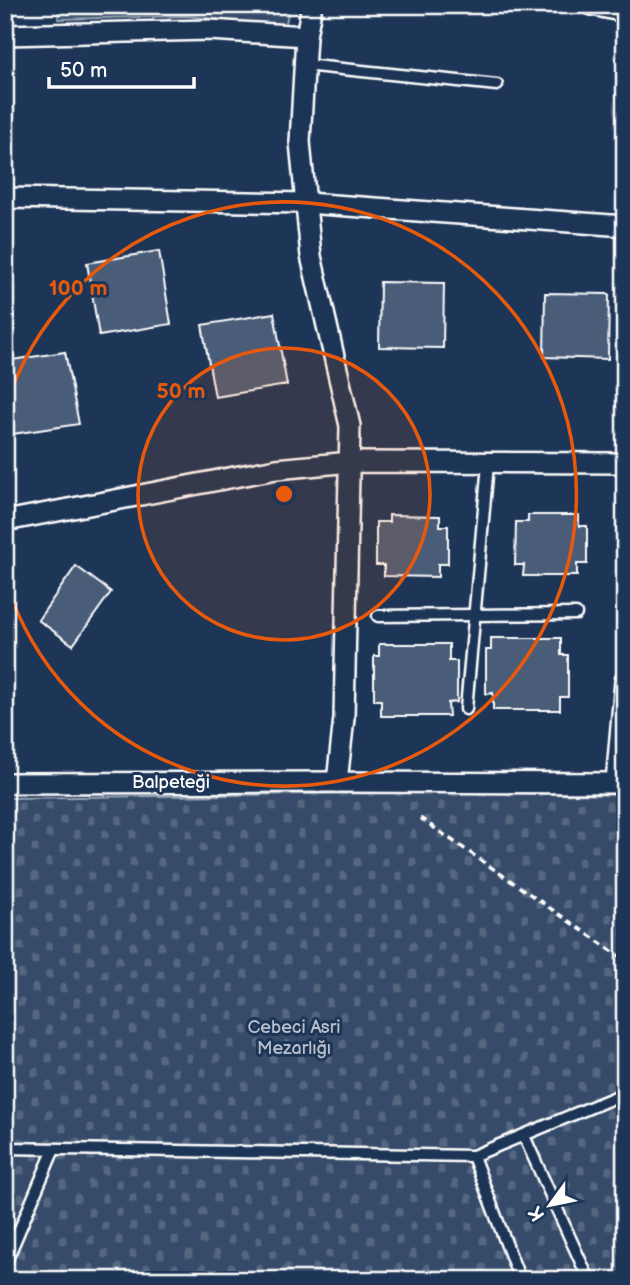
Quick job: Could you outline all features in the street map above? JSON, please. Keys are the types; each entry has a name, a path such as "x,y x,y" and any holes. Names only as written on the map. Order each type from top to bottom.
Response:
{"street":[{"path":"312,5 306,36 300,142 311,256 350,426 344,718 337,782"},
{"path":"592,5 625,12"},
{"path":"5,35 209,30 306,36"},
{"path":"5,198 306,203 625,226"},
{"path":"5,518 16,519 276,469 351,462 625,463"},
{"path":"620,783 625,681"},
{"name":"Balpeteği","path":"5,783 620,783"}],"lane":[{"path":"304,65 497,85"},
{"path":"466,709 472,616 488,464"},
{"path":"378,616 576,614"},
{"path":"5,1148 474,1156 625,1093"},
{"path":"524,1136 589,1280"},
{"path":"5,1264 54,1149"},
{"path":"474,1156 520,1280"}],"path":[{"path":"420,818 625,960"}],"green space":[{"path":"60,5 290,5 285,27 188,16 58,19"},
{"name":"Cebeci Asri Mezarlığı","path":"464,792 625,795 625,1280 5,1280 5,798"}],"building":[{"path":"159,251 171,324 99,336 87,263"},
{"path":"380,282 444,283 443,348 379,347"},
{"path":"545,293 609,294 608,359 544,357"},
{"path":"274,313 287,385 215,397 202,325"},
{"path":"65,352 79,424 6,435 5,361"},
{"path":"389,515 440,516 440,526 448,526 448,564 438,564 438,577 384,576 384,565 376,565 376,522 389,522"},
{"path":"528,515 579,515 579,526 587,526 587,564 577,564 577,576 523,576 524,565 515,565 516,522 528,522"},
{"path":"76,566 111,592 73,645 38,620"},
{"path":"491,638 561,638 561,655 568,655 568,697 560,697 560,710 493,710 493,693 486,694 486,650 491,650"},
{"path":"379,644 449,644 449,661 457,661 457,702 448,703 449,716 381,716 381,700 374,700 374,656 379,656"}]}
